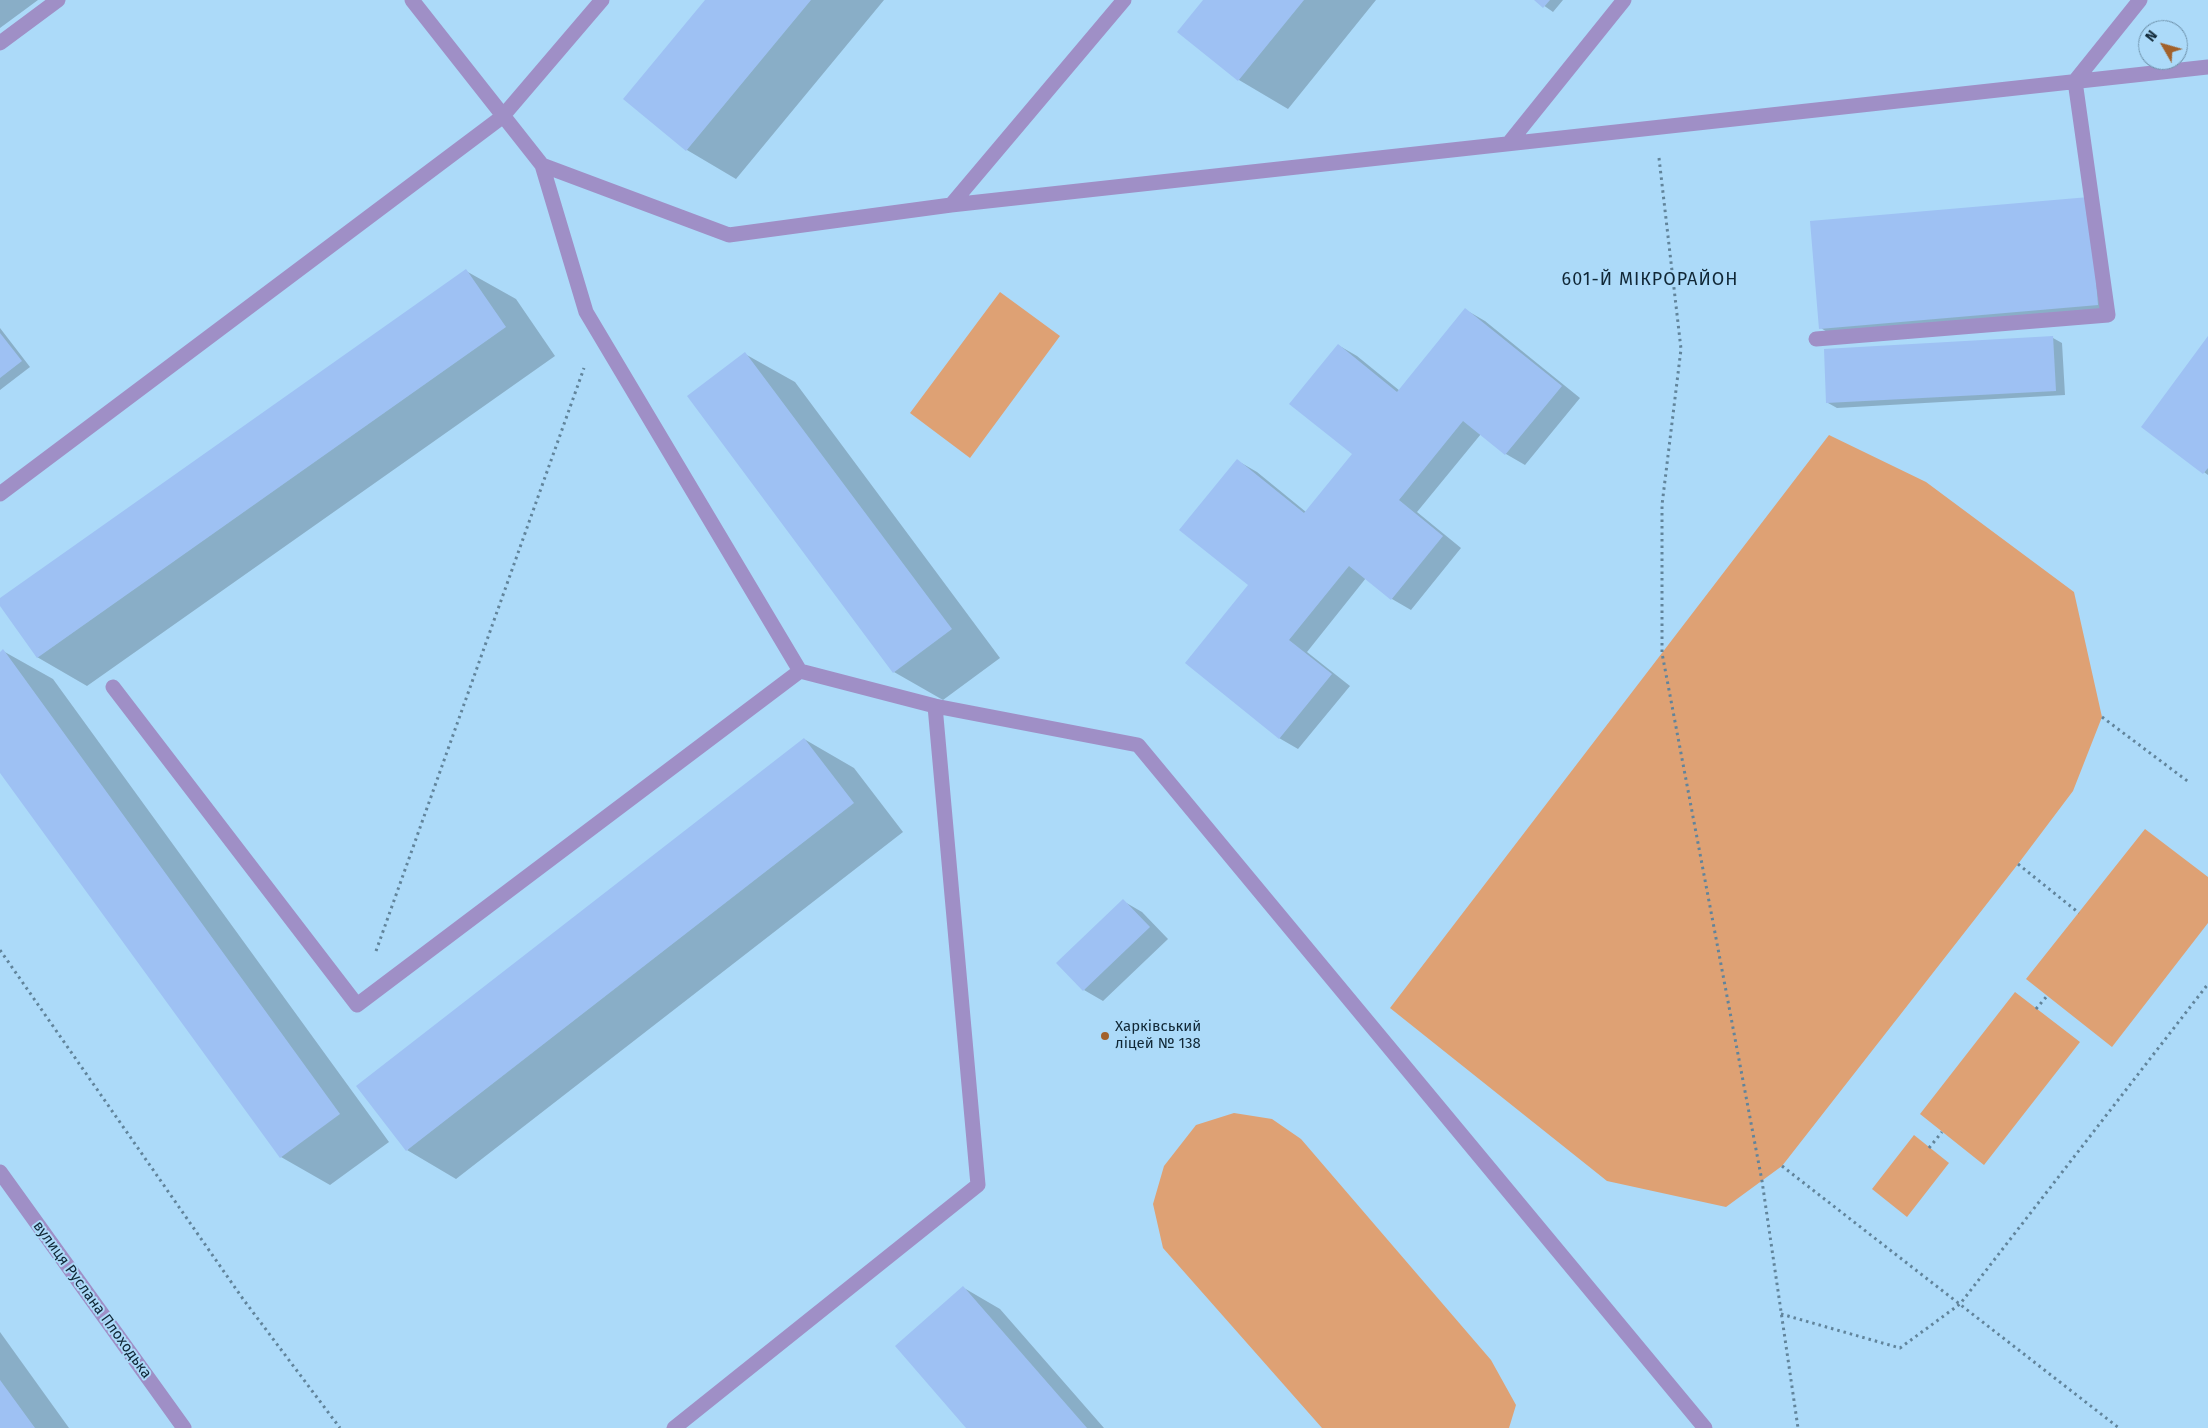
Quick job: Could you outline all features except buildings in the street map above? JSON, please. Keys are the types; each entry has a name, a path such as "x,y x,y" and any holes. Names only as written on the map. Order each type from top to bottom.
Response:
{"street":[{"path":"0,43 58,0"},
{"path":"412,0 502,118 542,165 586,312 800,671 935,706 1138,745 1705,1428"},
{"path":"0,494 502,118 602,0"},
{"path":"951,205 1124,0"},
{"path":"1510,143 1624,0"},
{"path":"1816,339 2108,315 2075,82 2140,0"},
{"path":"542,165 729,236 951,205 2208,67"},
{"path":"113,687 357,1005 800,671"},
{"path":"674,1428 978,1185 935,706"},
{"name":"вулиця Руслана Плоходька","path":"0,1172 184,1428"}],"path":[{"path":"1656,127 1681,349 1662,505 1662,653 1762,1181 1798,1428"},
{"path":"373,958 597,330"},
{"path":"2102,717 2190,783"},
{"path":"2018,864 2078,913"},
{"path":"0,950 243,1299 340,1428"},
{"path":"1781,1314 1900,1348 1960,1304 2208,984"},
{"path":"2036,1009 2047,996"},
{"path":"1929,1148 1942,1132"},
{"path":"1782,1166 2119,1428"}],"shaded area":[{"path":"1000,292 1060,336 970,458 910,413"},
{"path":"1829,435 1926,482 2074,592 2102,717 2073,791 2018,864 1782,1166 1726,1207 1607,1181 1390,1008"},
{"path":"2145,829 2208,877 2208,923 2112,1047 2026,979"},
{"path":"2015,992 2080,1042 1984,1165 1920,1114"},
{"path":"1234,1113 1272,1119 1301,1139 1491,1360 1516,1405 1509,1428 1322,1428 1163,1248 1153,1204 1164,1166 1196,1125"},
{"path":"1914,1135 1949,1163 1907,1217 1872,1189"}],"place":[{"name":"Харківський ліцей № 138","path":"1105,1036"}],"district":[{"name":"601-Й МІКРОРАЙОН","path":"1650,280"}]}
